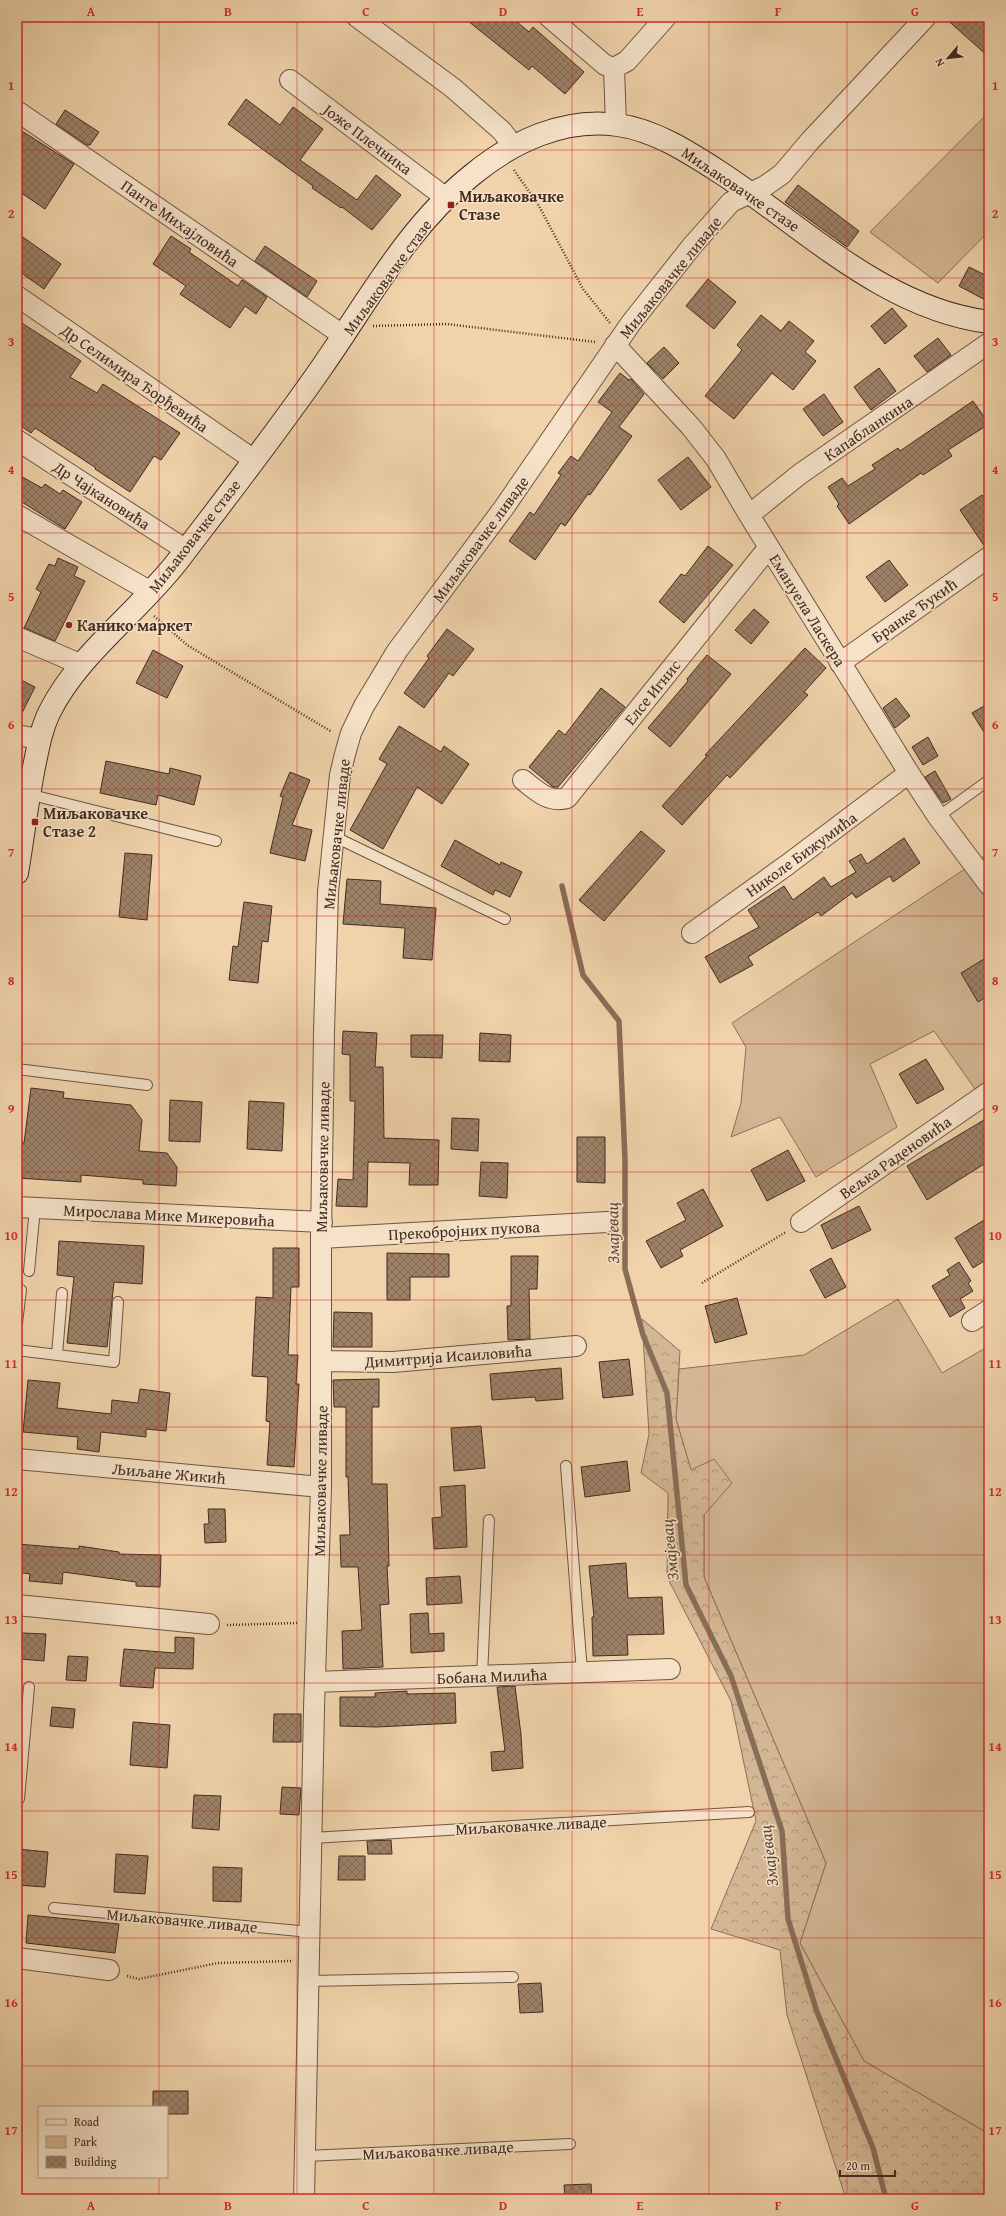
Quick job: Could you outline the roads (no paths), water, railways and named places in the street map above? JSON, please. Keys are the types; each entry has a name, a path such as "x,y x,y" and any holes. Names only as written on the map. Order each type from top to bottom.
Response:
{"street":[{"path":"357,17 453,88 502,131 507,149"},
{"path":"549,17 605,64 614,68"},
{"path":"614,68 627,61 666,17"},
{"name":"Миљаковачке ливаде","path":"304,2199 310,1981 316,1624 321,1487 321,1230 328,892 340,775 348,742 364,706 396,651 503,509 618,341 711,222 731,202 775,181 820,130 926,17"},
{"path":"614,68 616,124"},
{"name":"Јоже Плечника","path":"290,80 446,198"},
{"name":"Панте Михајловића","path":"17,111 349,328"},
{"name":"Миљаковачке стазе","path":"17,873 28,794 39,739 52,707 82,666 145,598 186,550 254,460 349,328 404,247 446,198 507,149 550,131 598,123 616,124 649,133 678,147 750,192 847,263 876,281 916,301 951,315 989,322"},
{"name":"Др Селимира Ђорђевића","path":"17,296 254,460"},
{"name":"Емануела Ласкера","path":"618,341 706,444 840,663 938,817 989,885"},
{"name":"Капабланкина","path":"749,515 800,474 989,343"},
{"name":"Др Чајкановића","path":"17,440 186,550"},
{"path":"17,515 145,598"},
{"name":"Елсе Игнис","path":"523,780 546,798 558,800 567,798 769,547"},
{"name":"Бранке Ђукић","path":"840,663 989,557"},
{"path":"17,637 82,666"},
{"path":"17,735 39,739"},
{"name":"Николе Бижумића","path":"692,933 787,865 910,772"},
{"name":"Вељка Раденовића","path":"802,1222 989,1092"},
{"name":"Мирослава Мике Микеровића","path":"26,1207 321,1230"},
{"name":"Прекобројних пукова","path":"321,1230 607,1222"},
{"path":"972,1321 989,1310"},
{"name":"Димитрија Исаиловића","path":"321,1361 393,1362 576,1346"},
{"name":"Љиљане Жикић","path":"17,1459 321,1487"},
{"path":"17,1605 209,1624"},
{"name":"Бобана Милића","path":"315,1682 670,1669"},
{"path":"17,1958 108,1970"}],"lane":[{"path":"938,817 989,780"},
{"path":"28,794 216,841"},
{"path":"333,836 505,919"},
{"path":"17,1069 147,1085"},
{"path":"26,1207 29,1271"},
{"path":"17,1323 21,1290"},
{"path":"57,1355 62,1293"},
{"path":"17,1350 114,1362 118,1302"},
{"path":"566,1466 582,1672"},
{"path":"482,1676 490,1520"},
{"path":"17,1800 19,1799 29,1687"},
{"name":"Миљаковачке ливаде","path":"312,1838 749,1812"},
{"name":"Миљаковачке ливаде","path":"54,1908 310,1932"},
{"path":"310,1981 513,1977"},
{"name":"Миљаковачке ливаде","path":"306,2156 570,2144"}],"waterway":[{"name":"Змајевац","path":"562,886 583,975 619,1021 625,1160 625,1269 643,1335 667,1393 686,1585 731,1676 782,1831 788,1919 817,2012 873,2148 886,2199"}],"place":[{"name":"Миљаковачке Стазе","path":"451,205"},
{"name":"Канико маркет","path":"69,625"},
{"name":"Миљаковачке Стазе 2","path":"35,822"}]}
